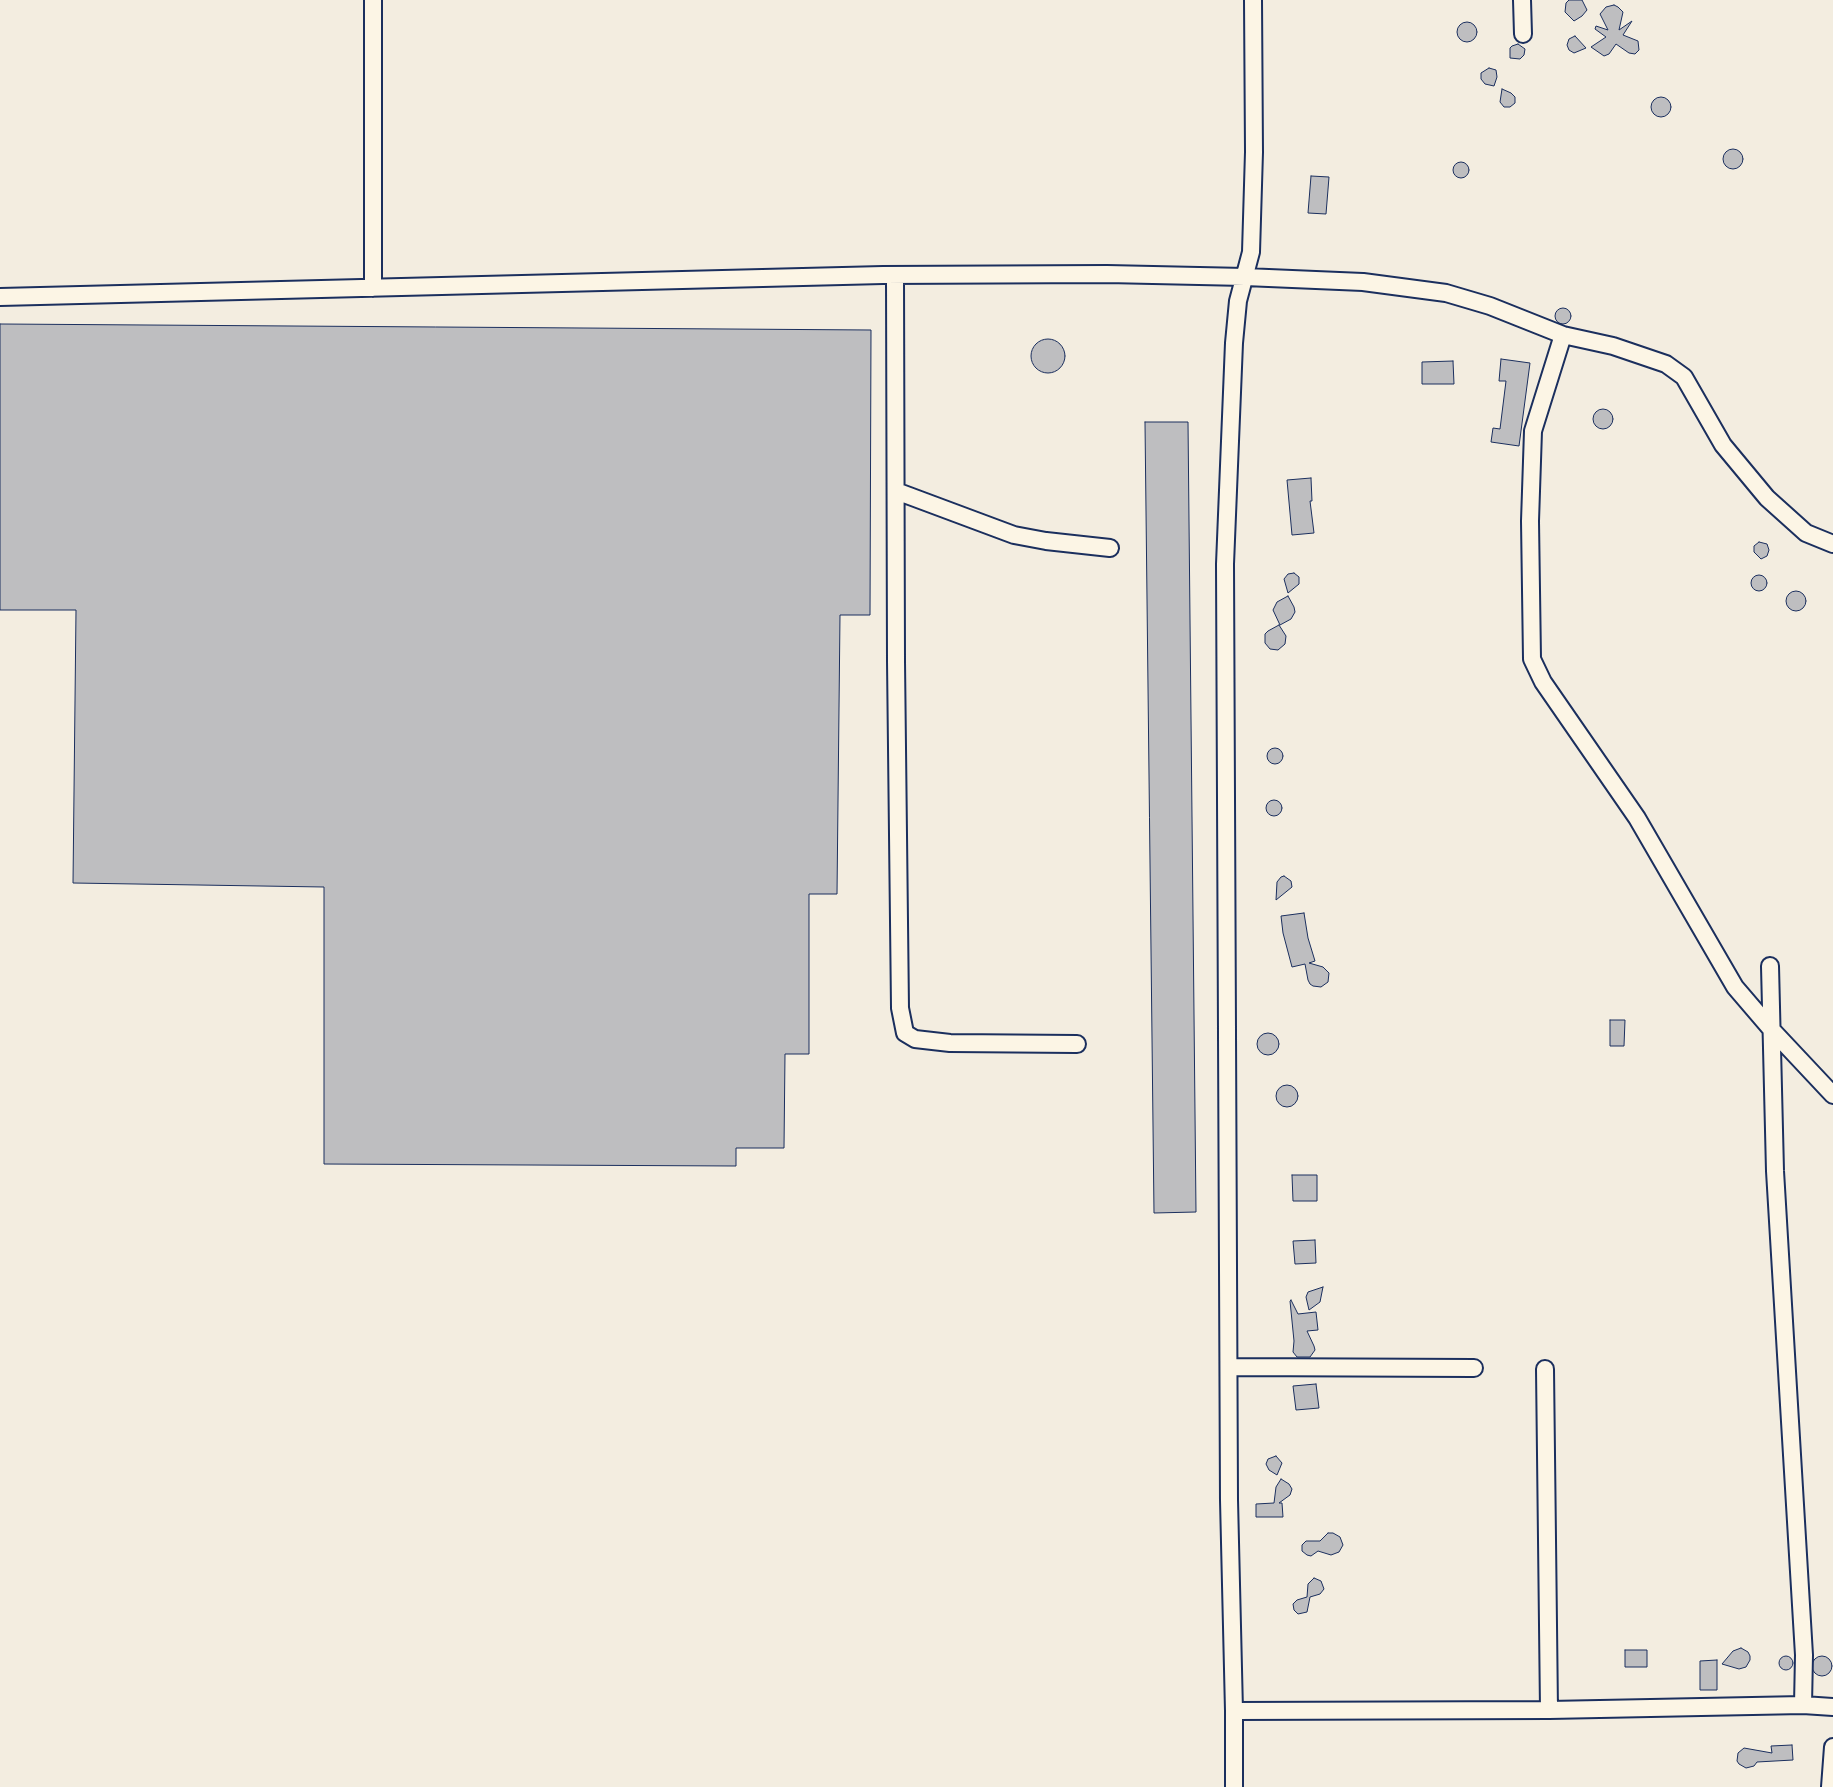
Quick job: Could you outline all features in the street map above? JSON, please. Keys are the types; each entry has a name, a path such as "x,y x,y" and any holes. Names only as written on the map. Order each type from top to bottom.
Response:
{"street":[{"path":"373,0 374,288"},
{"path":"1234,1787 1229,1500 1225,564 1234,342 1238,301 1251,252 1254,182 1253,0"},
{"path":"1522,0 1523,34"},
{"path":"0,297 895,276 1107,274 1363,282 1446,293 1490,306 1564,335 1613,346 1666,364 1684,377 1723,445 1767,498 1806,533 1833,544"},
{"path":"895,276 900,1008 905,1033 916,1039 950,1043 1078,1044"},
{"path":"1564,335 1533,432 1530,521 1532,659 1542,682 1637,818 1735,987 1771,1029 1833,1095"},
{"path":"896,491 1014,534 1046,541 1110,548"},
{"path":"1770,966 1775,1171 1804,1654 1803,1705"},
{"path":"1229,1367 1474,1368"},
{"path":"1545,1369 1549,1710"},
{"path":"1234,1711 1549,1710 1803,1705 1833,1707"},
{"path":"1830,1787 1833,1747"}],"building":[{"path":"1569,0 1582,0 1587,10 1574,21 1565,12 1566,3"},
{"path":"1614,5 1623,12 1619,30 1632,21 1623,35 1638,41 1639,50 1635,54 1629,53 1616,44 1609,54 1604,56 1591,47 1606,37 1595,29 1596,26 1608,30 1600,14 1606,7"},
{"path":"1467,22 1474,25 1477,32 1474,39 1467,42 1460,39 1457,32 1460,25"},
{"path":"1575,36 1586,48 1574,53 1569,50 1567,45 1569,39"},
{"path":"1518,44 1525,49 1524,55 1520,59 1510,58 1510,48"},
{"path":"1489,68 1496,70 1497,77 1494,86 1485,84 1481,79 1481,73"},
{"path":"1502,89 1515,97 1515,103 1510,107 1504,107 1500,102"},
{"path":"1661,97 1668,100 1671,107 1668,114 1661,117 1654,114 1651,107 1654,100"},
{"path":"1733,149 1740,152 1743,159 1740,166 1733,169 1726,166 1723,159 1726,152"},
{"path":"1461,162 1467,164 1469,170 1467,176 1461,178 1455,176 1453,170 1455,164"},
{"path":"1311,176 1329,177 1326,214 1308,213"},
{"path":"1563,308 1569,310 1571,316 1569,322 1563,324 1557,322 1555,316 1557,310"},
{"path":"0,324 871,330 870,615 840,615 837,894 809,894 809,1054 785,1054 784,1148 736,1148 736,1166 324,1164 324,887 73,883 76,610 0,610"},
{"path":"1048,339 1060,344 1065,356 1060,368 1048,373 1036,368 1031,356 1036,344"},
{"path":"1501,359 1530,363 1519,446 1491,442 1493,428 1500,429 1506,381 1499,381"},
{"path":"1453,361 1454,384 1422,384 1422,362"},
{"path":"1603,409 1610,412 1613,419 1610,426 1603,429 1596,426 1593,419 1596,412"},
{"path":"1145,422 1188,422 1196,1212 1154,1213"},
{"path":"1311,478 1312,501 1310,501 1314,533 1292,535 1287,480"},
{"path":"1759,542 1767,544 1769,550 1767,556 1761,559 1754,552 1754,546"},
{"path":"1294,573 1299,577 1299,584 1288,593 1284,579 1288,574"},
{"path":"1759,575 1765,577 1767,583 1765,589 1759,591 1753,589 1751,583 1753,577"},
{"path":"1792,591 1800,591 1806,597 1806,605 1800,611 1792,611 1786,605 1786,597"},
{"path":"1288,596 1295,612 1291,619 1280,625 1273,610 1277,602"},
{"path":"1279,625 1286,636 1285,644 1278,650 1270,649 1265,643 1265,634"},
{"path":"1275,748 1281,750 1283,756 1281,762 1275,764 1269,762 1267,756 1269,750"},
{"path":"1274,800 1280,802 1282,808 1280,814 1274,816 1268,814 1266,808 1268,802"},
{"path":"1284,876 1291,881 1292,887 1276,900 1277,882"},
{"path":"1304,913 1308,938 1315,961 1309,963 1323,967 1329,973 1328,982 1321,987 1310,984 1305,964 1292,967 1283,933 1281,916"},
{"path":"1610,1020 1625,1020 1624,1046 1610,1046"},
{"path":"1268,1033 1276,1036 1279,1044 1276,1052 1268,1055 1260,1052 1257,1044 1260,1036"},
{"path":"1287,1085 1295,1088 1298,1096 1295,1104 1287,1107 1279,1104 1276,1096 1279,1088"},
{"path":"1292,1175 1317,1175 1317,1201 1293,1201"},
{"path":"1315,1240 1316,1263 1295,1264 1293,1241"},
{"path":"1323,1287 1320,1302 1309,1310 1306,1297 1308,1292"},
{"path":"1291,1300 1298,1314 1316,1312 1318,1330 1307,1331 1315,1350 1310,1357 1297,1357 1293,1352"},
{"path":"1316,1384 1319,1408 1296,1410 1293,1386"},
{"path":"1276,1456 1282,1463 1277,1475 1269,1470 1266,1464 1268,1459"},
{"path":"1281,1479 1289,1484 1292,1489 1290,1495 1279,1503 1282,1503 1283,1517 1256,1517 1256,1504 1274,1503 1276,1487"},
{"path":"1328,1533 1333,1533 1340,1537 1343,1545 1339,1552 1331,1555 1318,1551 1311,1556 1302,1551 1302,1545 1306,1541 1320,1541"},
{"path":"1314,1578 1321,1581 1324,1589 1320,1594 1310,1597 1307,1612 1298,1614 1294,1610 1293,1604 1297,1600 1307,1597 1308,1584"},
{"path":"1741,1648 1748,1652 1750,1656 1746,1667 1739,1669 1722,1664 1733,1651"},
{"path":"1625,1650 1647,1650 1647,1667 1625,1667"},
{"path":"1783,1656 1789,1656 1793,1663 1789,1670 1783,1670 1779,1666 1779,1660"},
{"path":"1822,1656 1829,1659 1832,1666 1829,1673 1822,1676 1815,1673 1812,1666 1815,1659"},
{"path":"1717,1660 1717,1690 1700,1690 1700,1661"},
{"path":"1792,1745 1793,1760 1757,1762 1754,1766 1746,1768 1737,1761 1738,1753 1744,1748 1772,1753 1771,1746"}]}
